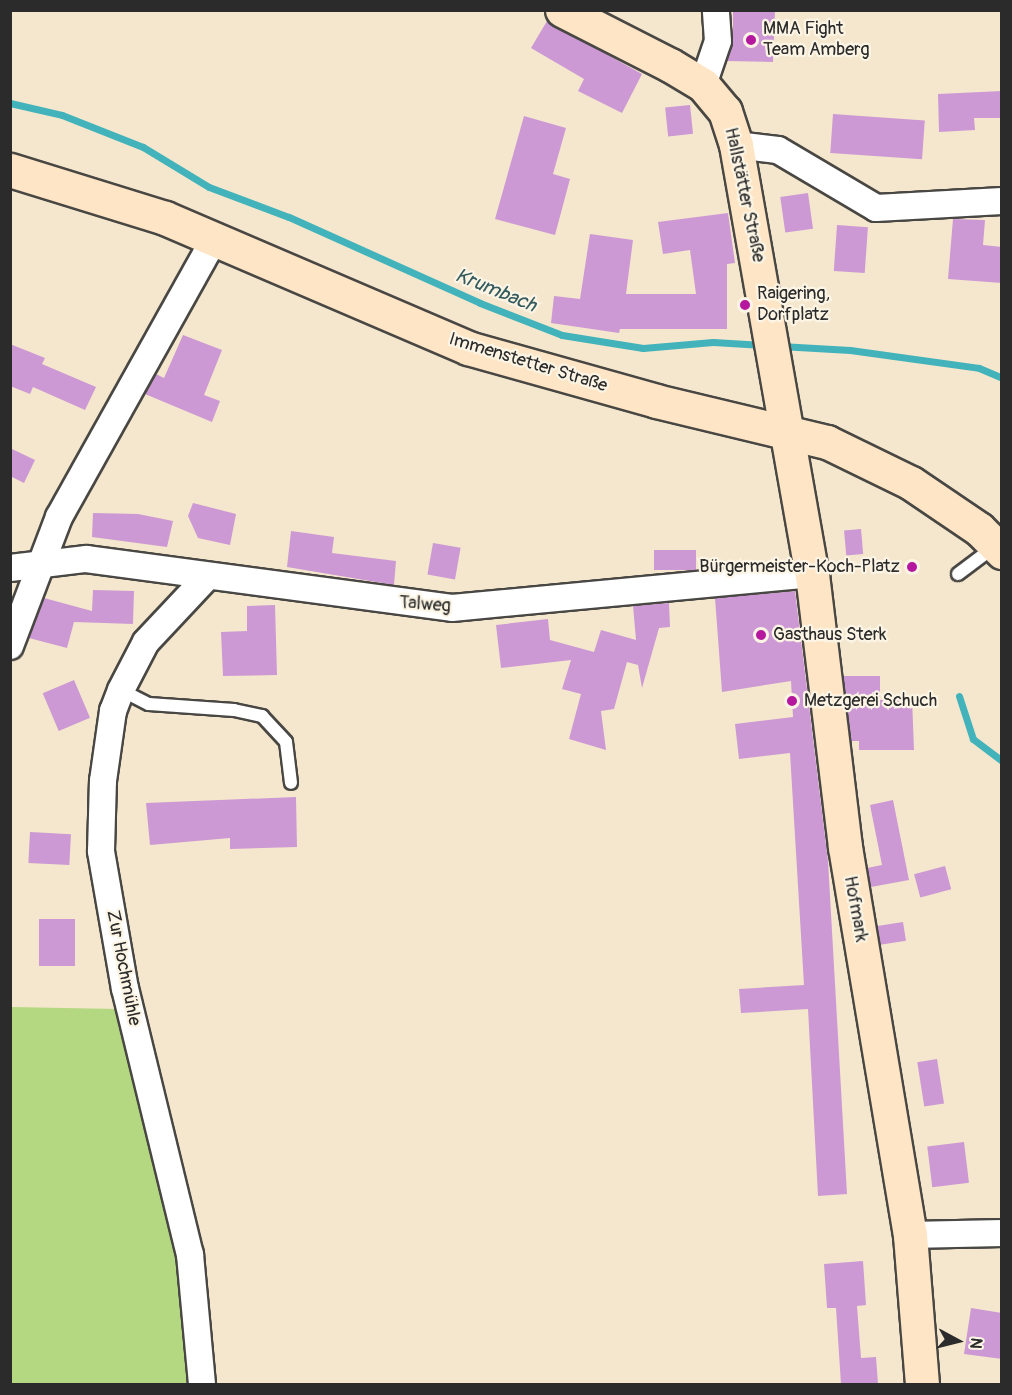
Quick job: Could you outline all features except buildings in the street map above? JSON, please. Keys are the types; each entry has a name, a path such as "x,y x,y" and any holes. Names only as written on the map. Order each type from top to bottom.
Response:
{"street":[{"name":"Hallstätter Straße","path":"562,10 670,64 703,85 725,111 736,145 790,434"},
{"path":"703,85 718,41 716,10"},
{"path":"736,145 778,150 876,208 1002,201"},
{"name":"Immenstetter Straße","path":"10,170 165,218 468,348 656,402 827,442 911,483 979,529 998,549"},
{"path":"10,646 59,517 214,240"},
{"name":"Hofmark","path":"790,434 812,574 845,847 910,1235 922,1384"},
{"name":"Talweg","path":"10,568 86,559 452,608 812,574"},
{"name":"Zur Hochmühle","path":"202,1384 190,1255 125,989 101,851 103,781 113,711 121,690 146,642 207,577"},
{"path":"910,1235 1002,1233"}],"lane":[{"path":"958,574 998,549"},
{"path":"121,690 149,704 234,710 262,716 286,742 291,783"}],"green space":[{"path":"11,1007 118,1009 143,1068 202,1384 11,1384"}],"waterway":[{"name":"Krumbach","path":"10,103 62,115 143,147 209,187 289,217 480,303 562,335 643,348 713,342 763,345"},
{"name":"Krumbach","path":"780,346 850,350 979,368 1002,378"},
{"path":"959,696 973,739 1002,761"}],"place":[{"name":"MMA Fight Team Amberg","path":"751,40"},
{"name":"Raigering, Dorfplatz","path":"745,305"},
{"name":"Bürgermeister-Koch-Platz","path":"912,567"},
{"name":"Gasthaus Sterk","path":"761,635"},
{"name":"Metzgerei Schuch","path":"792,701"}]}
